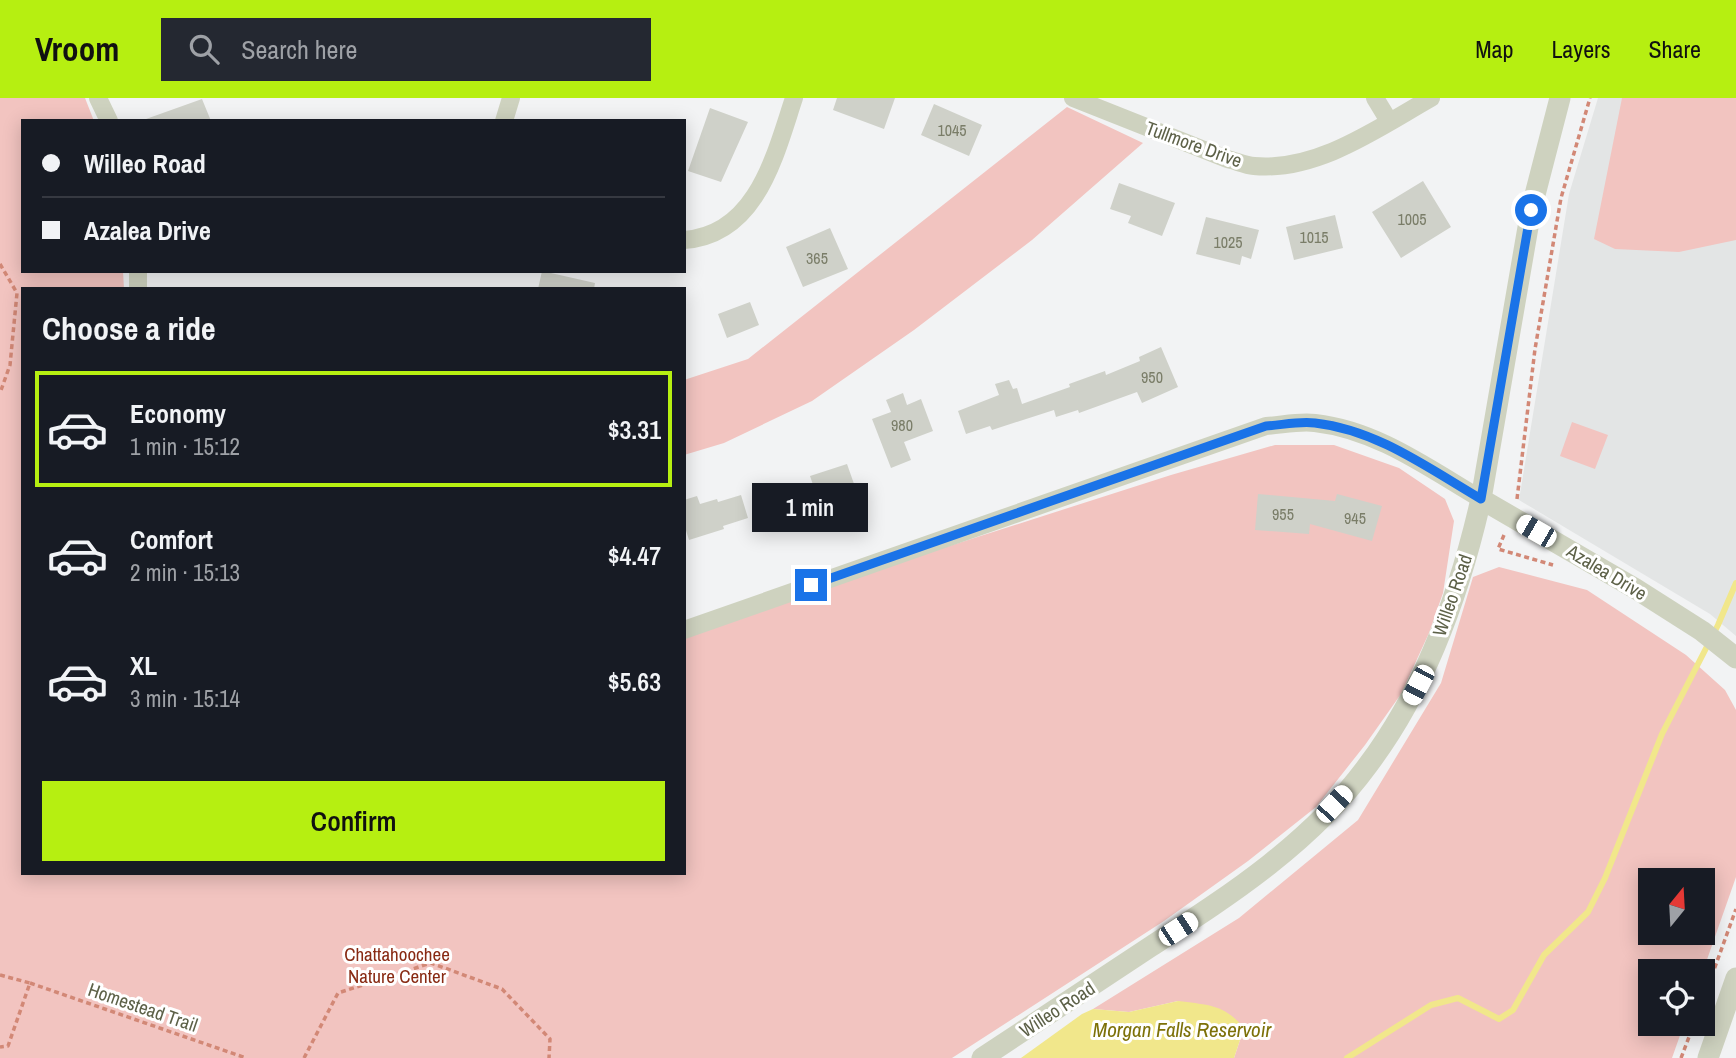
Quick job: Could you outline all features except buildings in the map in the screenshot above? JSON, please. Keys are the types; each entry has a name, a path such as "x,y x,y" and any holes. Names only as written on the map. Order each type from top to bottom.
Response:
{"street":[{"path":"98,98 108,119"},
{"path":"506,119 511,98"},
{"path":"686,240 709,234 730,224 743,212 764,182 772,165 794,98"},
{"name":"Tullmore Drive","path":"1073,98 1201,150 1252,166 1275,166 1314,158 1431,98"},
{"path":"1375,98 1389,121"},
{"name":"Willeo Road","path":"982,1058 1253,878 1282,855 1352,786 1394,727 1423,673 1459,578 1481,499 1531,210 1560,98"},
{"name":"Azalea Drive","path":"686,629 1266,426 1312,422 1355,430 1386,443 1636,589 1702,631 1729,652"},
{"path":"1708,1058 1736,978"}],"path":[{"path":"1498,549 1512,517 1520,488 1527,405 1561,198 1590,98"},
{"path":"0,264 17,293 10,365 0,393"},
{"path":"1715,967 1736,909"},
{"path":"304,1058 338,993 431,963 502,989 550,1039 549,1058"},
{"name":"Homestead Trail","path":"0,975 246,1058"},
{"path":"0,1047 8,1046 30,983"},
{"path":"1681,1058 1689,1036"}],"shaded area":[{"path":"1598,98 1736,98 1736,636 1710,614 1519,500 1569,194"}],"green space":[{"name":"Chattahoochee Nature Center","path":"0,98 85,98 93,119 21,119 21,273 123,273 124,287 21,287 21,875 686,875 686,630 1171,475 1275,445 1334,445 1399,468 1445,499 1454,521 1443,593 1429,633 1401,694 1316,807 1248,861 1164,921 952,1058 0,1058"},
{"path":"1622,98 1736,98 1736,240 1679,252 1615,249 1594,239"},
{"path":"1067,107 1143,143 1032,240 914,330 812,401 724,443 686,454 686,379 748,359"},
{"path":"1572,422 1608,435 1595,469 1560,456"},
{"path":"1499,567 1587,590 1686,655 1725,690 1736,710 1736,877 1715,937 1715,868 1638,868 1638,945 1712,945 1707,959 1638,959 1638,1036 1680,1036 1672,1058 1234,1058 1244,1028 1178,1001 1129,1012 1093,1009 1239,918 1358,820 1441,683 1473,577"}],"water":[{"name":"Morgan Falls Reservoir","path":"1178,1001 1215,1007 1237,1020 1244,1028 1234,1058 1021,1058 1093,1009 1129,1012"}],"waterway":[{"path":"1347,1058 1431,1005 1458,998 1499,1019 1513,1010 1544,955 1588,912 1605,878 1662,734 1718,625 1736,583"}],"route":[{"path":"811,585 1266,426 1312,422 1355,430 1386,443 1481,499 1531,210"}]}
